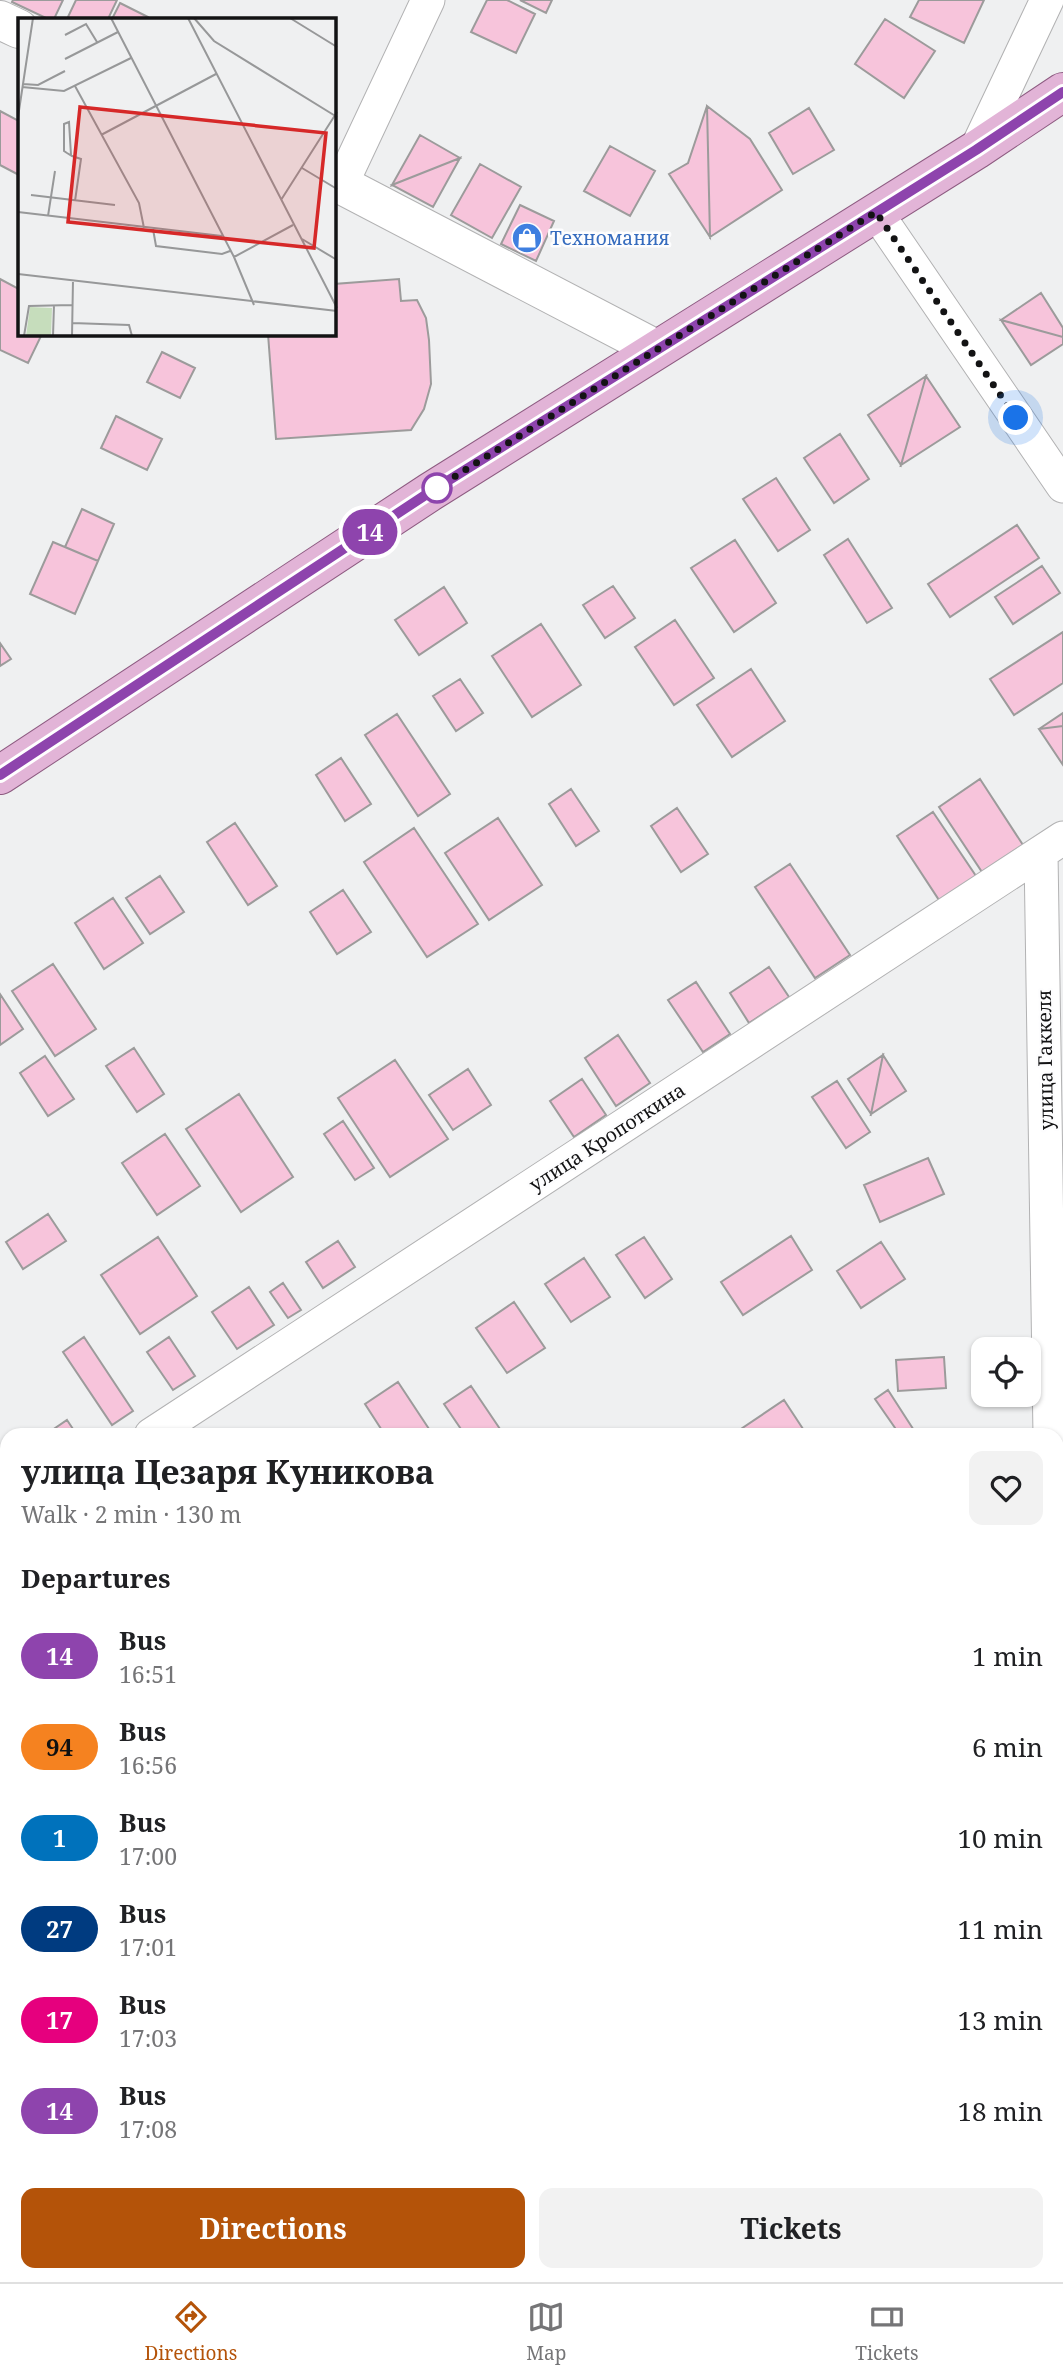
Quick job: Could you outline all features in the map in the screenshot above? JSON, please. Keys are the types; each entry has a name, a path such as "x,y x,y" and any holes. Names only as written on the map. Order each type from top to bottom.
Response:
{"main road":[{"path":"0,775 430,492 976,150 1063,92"}],"street":[{"path":"428,0 338,183 656,349"},
{"path":"976,150 1047,0"},
{"path":"0,20 18,29"},
{"path":"876,212 1063,486"},
{"name":"улица Кропоткина","path":"162,1428 1052,845"},
{"name":"улица Гаккеля","path":"1050,1428 1052,845"}],"building":[{"path":"63,0 54,18 46,18 12,2"},
{"path":"76,0 117,0 108,18 67,18"},
{"path":"487,0 507,0 535,14 516,53 471,32"},
{"path":"520,0 552,0 546,13"},
{"path":"919,0 984,0 964,43 910,17"},
{"path":"120,3 148,17 148,18 112,18"},
{"path":"885,19 935,51 904,98 855,64"},
{"path":"707,106 710,237 669,174 688,163"},
{"path":"707,106 750,139 782,190 710,237"},
{"path":"809,108 834,150 793,174 769,133"},
{"path":"0,111 18,120 18,174 0,165"},
{"path":"420,135 460,158 392,185"},
{"path":"610,146 655,171 630,216 584,191"},
{"path":"460,158 433,207 392,185"},
{"path":"480,164 521,187 492,238 451,215"},
{"path":"520,205 554,221 536,261 501,244"},
{"path":"0,279 18,288 18,336 41,336 28,363 0,350"},
{"path":"399,279 401,301 417,300 426,318 429,340 431,384 424,409 411,430 276,439 268,336 336,336 336,284"},
{"path":"1041,293 1063,328 1063,337 1001,320"},
{"path":"1001,320 1063,337 1063,344 1031,365"},
{"path":"162,352 195,368 180,398 147,382"},
{"path":"926,376 901,465 868,415"},
{"path":"926,376 960,427 901,465"},
{"path":"116,416 162,439 147,470 101,448"},
{"path":"840,434 869,479 834,503 804,458"},
{"path":"776,478 810,530 778,551 743,499"},
{"path":"82,509 114,524 98,561 65,547"},
{"path":"1017,525 1039,558 950,617 928,584"},
{"path":"848,539 892,608 867,623 824,555"},
{"path":"735,540 776,603 734,632 691,568"},
{"path":"53,542 98,561 75,614 30,594"},
{"path":"1042,566 1060,593 1013,624 995,597"},
{"path":"613,586 635,618 605,638 583,605"},
{"path":"444,587 467,623 419,655 395,620"},
{"path":"675,620 714,678 674,705 635,647"},
{"path":"541,624 581,685 532,717 492,656"},
{"path":"1063,632 1063,683 1014,715 990,679"},
{"path":"0,643 11,659 0,666"},
{"path":"751,669 785,721 732,757 697,705"},
{"path":"460,679 483,713 456,731 433,696"},
{"path":"1063,713 1063,726 1039,729"},
{"path":"397,714 450,794 418,816 365,735"},
{"path":"1063,726 1063,765 1039,729"},
{"path":"341,758 371,804 345,821 316,775"},
{"path":"980,779 1023,845 982,872 939,807"},
{"path":"571,789 599,831 576,846 549,804"},
{"path":"677,808 708,854 681,872 651,826"},
{"path":"933,812 976,876 939,900 897,836"},
{"path":"498,818 542,885 489,920 445,853"},
{"path":"235,823 277,886 248,905 207,842"},
{"path":"414,828 478,924 427,957 364,862"},
{"path":"790,864 850,955 815,978 755,887"},
{"path":"160,876 184,912 150,934 126,898"},
{"path":"343,890 371,932 337,954 310,912"},
{"path":"113,898 143,943 104,969 75,923"},
{"path":"53,964 96,1029 55,1056 12,991"},
{"path":"769,967 789,997 749,1023 730,993"},
{"path":"696,982 730,1034 703,1052 668,1000"},
{"path":"0,994 23,1029 0,1045"},
{"path":"618,1035 650,1083 616,1106 585,1058"},
{"path":"134,1048 164,1094 137,1112 106,1066"},
{"path":"883,1055 871,1114 848,1079"},
{"path":"883,1055 906,1091 871,1114"},
{"path":"45,1056 74,1099 48,1116 20,1073"},
{"path":"395,1060 448,1139 390,1177 338,1098"},
{"path":"468,1069 491,1105 453,1130 429,1095"},
{"path":"582,1079 606,1115 574,1137 550,1101"},
{"path":"837,1081 870,1132 846,1148 812,1097"},
{"path":"239,1094 293,1177 241,1212 186,1129"},
{"path":"343,1121 374,1168 355,1180 324,1134"},
{"path":"165,1134 200,1186 157,1215 122,1163"},
{"path":"928,1158 944,1194 880,1222 864,1185"},
{"path":"48,1214 66,1241 23,1269 6,1242"},
{"path":"791,1236 812,1270 743,1315 721,1282"},
{"path":"158,1237 197,1296 140,1334 101,1275"},
{"path":"644,1237 672,1279 645,1298 616,1255"},
{"path":"338,1241 355,1267 323,1288 306,1262"},
{"path":"881,1242 905,1279 861,1308 837,1271"},
{"path":"584,1258 610,1297 571,1322 545,1284"},
{"path":"283,1283 301,1310 288,1318 270,1292"},
{"path":"249,1287 274,1325 237,1349 212,1312"},
{"path":"514,1302 545,1348 507,1373 476,1328"},
{"path":"84,1337 133,1411 112,1425 63,1352"},
{"path":"169,1337 195,1376 173,1390 147,1352"},
{"path":"944,1357 946,1388 898,1391 896,1360"},
{"path":"398,1382 428,1428 380,1428 365,1404"},
{"path":"471,1386 499,1428 460,1428 444,1404"},
{"path":"888,1390 912,1428 895,1428 875,1399"},
{"path":"784,1400 802,1428 742,1428"},
{"path":"67,1420 72,1428 55,1428"}],"bus line":[{"name":"14","path":"0,775 430,492 976,150 1063,92"}],"place":[{"name":"Техномания","path":"527,238"}],"route":[{"path":"437,488 430,492 876,212 1016,418"}]}
